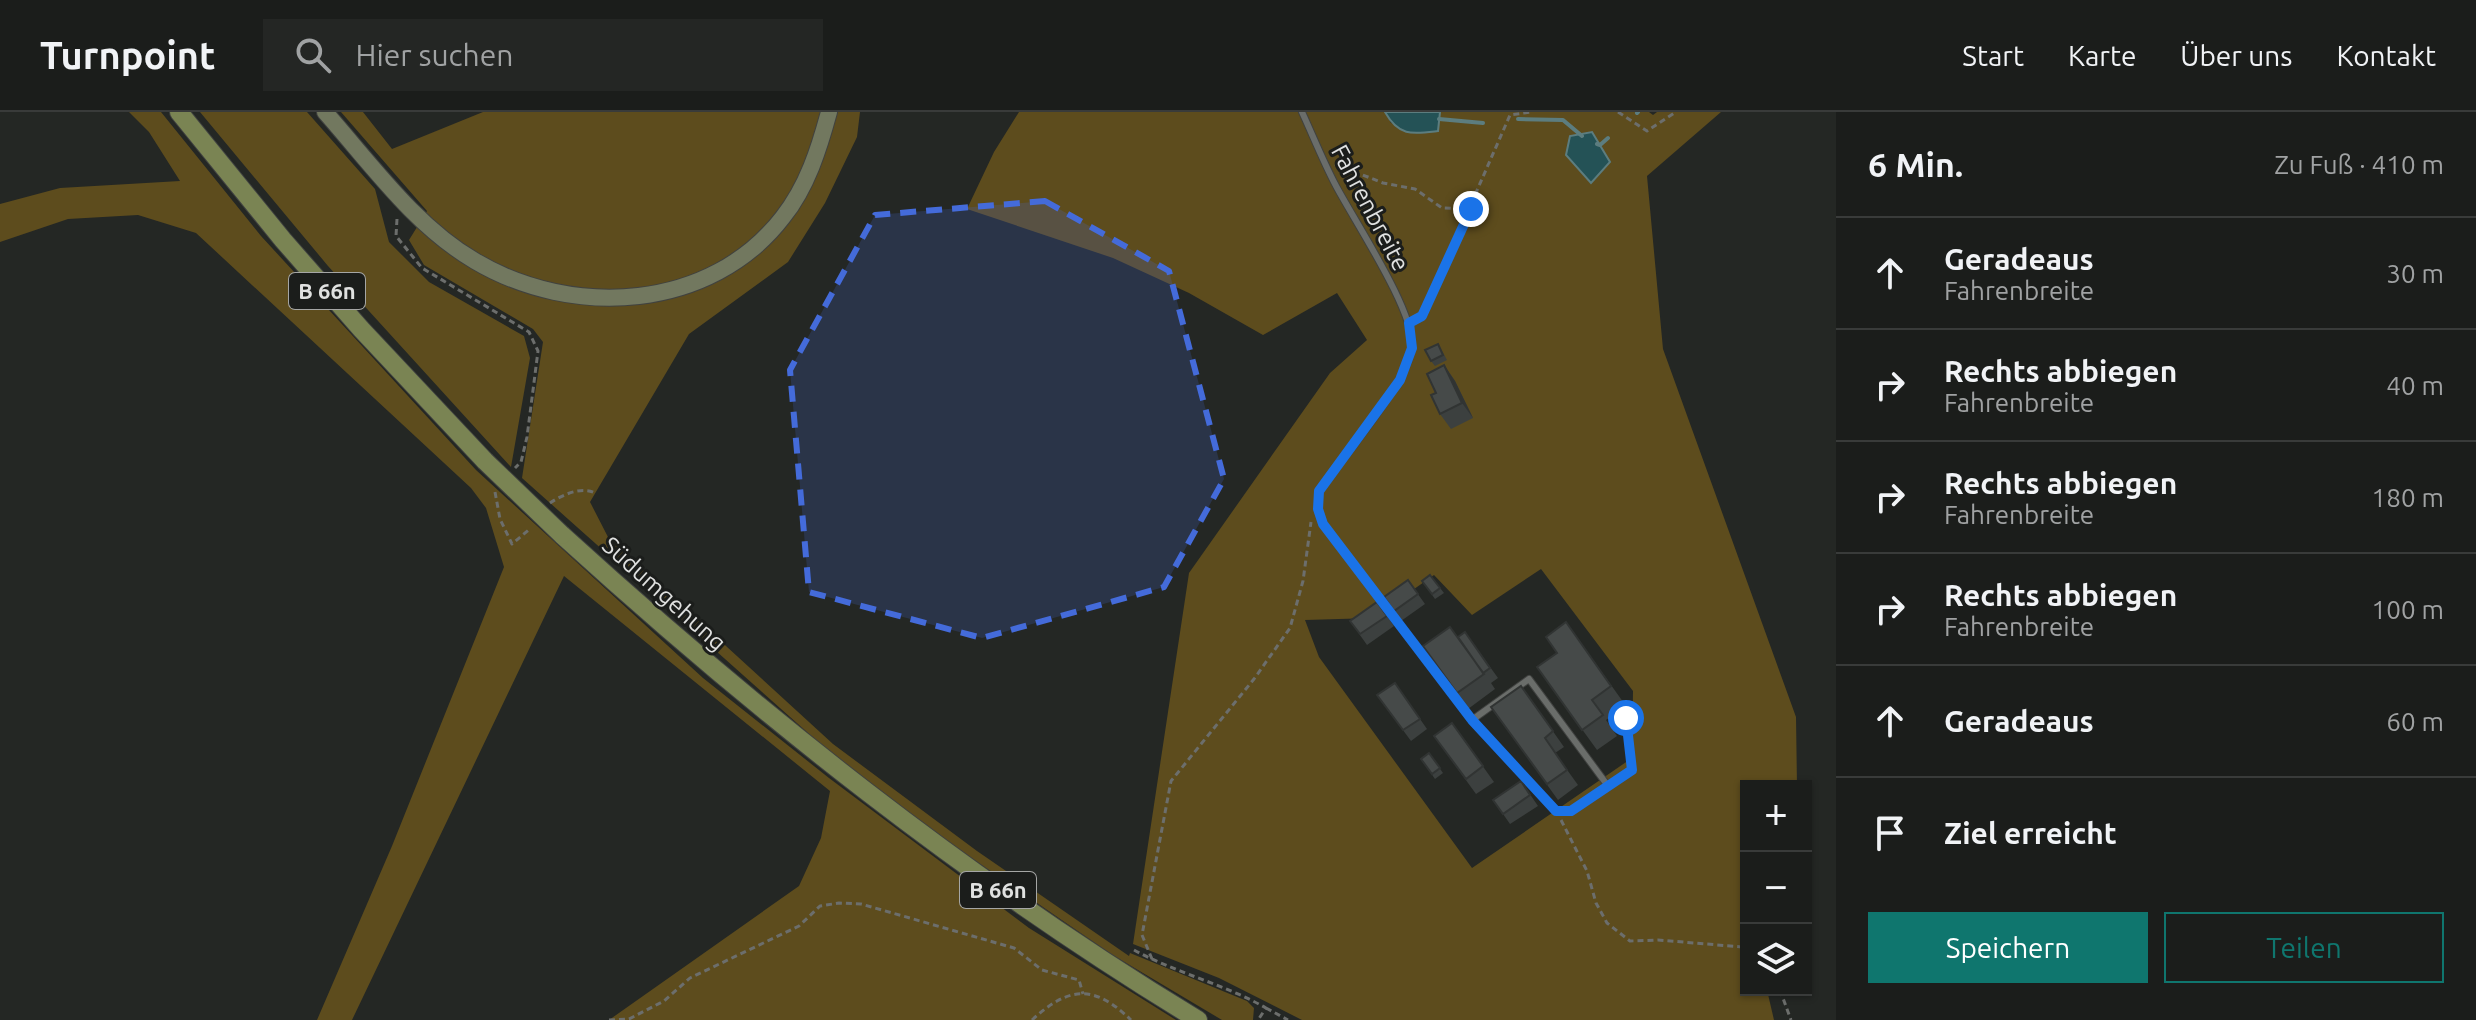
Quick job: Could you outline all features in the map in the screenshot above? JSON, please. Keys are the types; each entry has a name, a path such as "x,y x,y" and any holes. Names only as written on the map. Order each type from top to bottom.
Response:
{"main road":[{"name":"Südumgehung","path":"179,112 283,240 361,329 485,461 652,617 809,749 989,885 1197,1020"},
{"path":"325,112 434,232 475,261 513,279 552,292 592,299 638,297 701,282 755,247 784,217 804,184 819,150 829,112"}],"lane":[{"name":"Fahrenbreite","path":"1302,112 1409,323 1412,348 1400,380 1319,491 1318,509 1323,524 1472,720 1556,811"},
{"path":"1472,720 1529,679 1608,786"},
{"path":"1556,811 1571,811 1632,770 1626,718"}],"path":[{"path":"1409,323 1422,316 1510,115 1531,112"},
{"path":"1618,112 1647,131 1676,112"},
{"path":"1324,160 1383,183 1415,189 1442,208 1471,209"},
{"path":"398,195 396,236 422,268 529,332 538,351 527,437 521,462 512,472"},
{"path":"503,482 494,492 500,519 512,544 533,526"},
{"path":"542,514 551,501 578,490 588,489 595,493"},
{"path":"1152,959 1142,935 1171,781 1254,679 1290,628 1303,581 1311,521"},
{"path":"1556,811 1587,871 1601,913 1607,923 1630,941 1740,947"},
{"path":"609,1020 629,1019 664,1001 690,978 799,926 820,906 839,903 861,904 1014,948 1042,970 1079,980 1083,994"},
{"path":"1134,950 1245,996 1288,1020"},
{"path":"1032,1020 1061,996 1083,994 1105,998 1131,1020"},
{"path":"1782,996 1791,1020"},
{"path":"1258,1020 1266,1008"}],"highlighted area":[{"path":"1045,201 1169,271 1224,479 1164,587 982,638 809,592 790,370 875,215"}],"shaded area":[{"path":"129,112 161,112 261,236 476,470 703,678 829,778 1029,928 1176,1020 609,1020 799,886 821,838 830,791 564,576 352,1020 317,1020 392,846 504,567 486,508 471,488 196,233 138,215 68,219 0,242 0,204 60,188 180,181 149,132"},
{"path":"200,112 307,112 375,189 389,242 429,282 524,336 530,358 511,467 328,266"},
{"path":"341,112 363,112 392,149 483,112 860,112 857,137 825,203 788,262 689,334 590,502 609,539 833,744 977,851 1129,956 1130,953 1247,1001 1254,1008 1253,1020 1222,1020 1111,954 941,837 826,749 522,478 543,342 533,329 424,265 409,240 427,211"},
{"path":"1019,112 1385,112 1391,123 1438,131 1440,112 1649,112 1653,115 1657,112 1721,112 1647,176 1663,349 1796,717 1797,780 1740,780 1740,996 1768,996 1774,1020 1302,1020 1219,978 1133,944 1189,573 1330,373 1367,340 1337,293 1263,335 1189,293 1113,258 967,209 994,152","holes":["1592,132 1610,162 1591,182","1541,569 1633,691 1632,758 1472,868 1319,657 1305,620 1373,618 1434,575 1472,615"]}],"water":[{"path":"1385,112 1440,112 1438,131 1421,133 1401,130"},
{"path":"1592,132 1610,162 1591,183 1566,155 1570,136"}],"building":[{"path":"1438,344 1443,355 1431,361 1425,350"},
{"path":"1444,365 1462,403 1440,414 1431,395 1436,393 1427,374"},
{"path":"1430,575 1440,588 1432,594 1422,581"},
{"path":"1408,580 1418,594 1394,611 1384,597"},
{"path":"1377,602 1387,616 1360,634 1350,621"},
{"path":"1566,622 1611,686 1592,700 1603,715 1582,730 1537,667 1557,653 1546,637"},
{"path":"1450,627 1484,674 1457,693 1423,646"},
{"path":"1465,632 1490,668 1483,673 1458,637"},
{"path":"1395,683 1420,719 1403,730 1377,695"},
{"path":"1521,686 1553,731 1545,738 1567,770 1547,784 1491,707"},
{"path":"1452,723 1483,766 1466,779 1434,736"},
{"path":"1429,753 1440,768 1432,774 1421,759"},
{"path":"1521,781 1530,795 1503,814 1493,800"}],"waterway":[{"path":"1439,119 1483,123"},
{"path":"1518,119 1563,120 1582,136"},
{"path":"1597,144 1608,138"}],"route":[{"path":"1471,209 1422,316 1409,323 1412,348 1400,380 1319,491 1318,509 1323,524 1472,720 1556,811 1571,811 1632,770 1626,718"}]}
